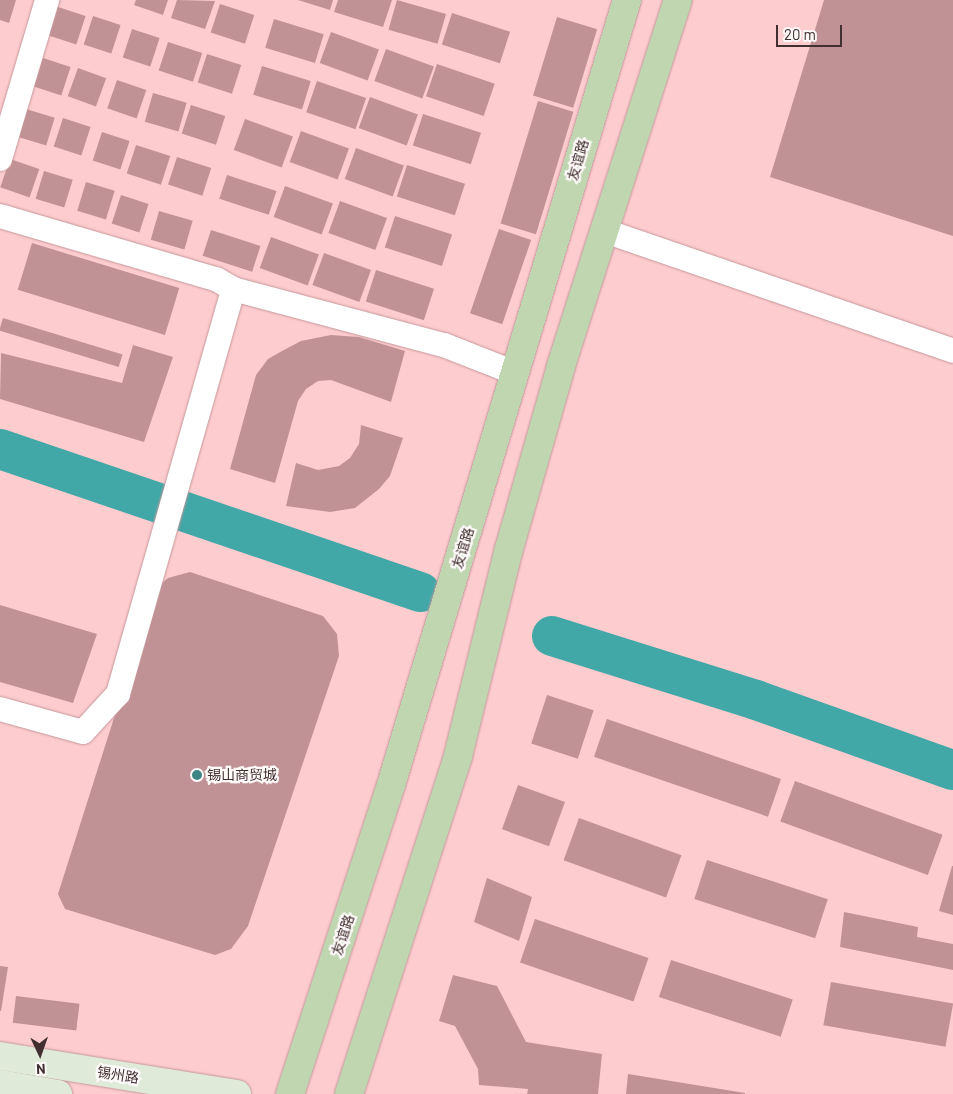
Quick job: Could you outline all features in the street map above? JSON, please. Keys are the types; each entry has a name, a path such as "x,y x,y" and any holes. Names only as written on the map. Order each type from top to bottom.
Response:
{"main road":[{"name":"友谊路","path":"290,1094 391,785 627,0"},
{"path":"348,1094 458,756 512,540 561,366 605,231 654,69 678,0"}],"street":[{"path":"0,159 47,0"},
{"path":"0,216 216,279 233,289 444,345 515,373"},
{"path":"605,231 953,351"},
{"path":"0,708 83,732 118,694 233,289"},
{"name":"锡州路","path":"0,1056 237,1094"},
{"path":"0,1084 58,1094"}],"building":[{"path":"0,0 16,0 9,23 0,20"},
{"path":"136,0 168,0 163,15 134,5"},
{"path":"177,0 215,1 205,29 171,18"},
{"path":"298,0 333,0 330,10"},
{"path":"338,0 392,0 383,27 334,12"},
{"path":"397,0 446,14 437,44 388,30"},
{"path":"824,0 953,0 953,236 770,177"},
{"path":"220,4 254,15 245,44 211,33"},
{"path":"58,7 86,16 76,44 49,36"},
{"path":"452,13 510,32 500,63 442,44"},
{"path":"93,16 121,25 111,53 84,45"},
{"path":"557,17 597,29 573,108 533,95"},
{"path":"274,19 324,34 315,63 265,48"},
{"path":"132,29 160,38 150,66 123,58"},
{"path":"331,32 379,49 368,80 320,63"},
{"path":"168,42 202,53 193,82 159,71"},
{"path":"386,49 434,66 422,98 374,81"},
{"path":"207,54 241,65 232,94 198,83"},
{"path":"43,58 71,67 61,95 34,87"},
{"path":"437,64 495,84 484,116 426,96"},
{"path":"262,66 311,81 302,110 253,95"},
{"path":"78,68 106,78 96,106 68,96"},
{"path":"117,80 146,90 137,118 107,108"},
{"path":"317,81 366,98 355,129 306,112"},
{"path":"153,93 187,103 178,131 145,122"},
{"path":"370,97 418,114 407,145 359,128"},
{"path":"538,101 573,112 536,234 501,223"},
{"path":"191,105 225,116 216,145 182,134"},
{"path":"26,109 55,118 46,146 18,137"},
{"path":"423,114 481,133 471,164 413,145"},
{"path":"63,118 91,127 81,155 54,147"},
{"path":"245,119 293,136 282,167 234,150"},
{"path":"301,131 349,148 338,179 290,162"},
{"path":"102,132 130,141 120,169 93,161"},
{"path":"136,145 170,156 161,185 127,174"},
{"path":"356,148 404,165 393,196 345,179"},
{"path":"177,157 211,168 202,196 168,185"},
{"path":"10,159 39,169 30,197 0,187"},
{"path":"407,165 465,184 455,215 397,196"},
{"path":"44,171 73,180 64,208 36,199"},
{"path":"227,175 276,191 269,215 219,199"},
{"path":"86,182 115,191 106,219 77,211"},
{"path":"285,186 333,203 322,234 274,217"},
{"path":"121,195 149,204 139,232 112,224"},
{"path":"340,201 387,218 375,250 328,233"},
{"path":"159,211 193,221 184,249 151,240"},
{"path":"395,216 452,235 442,266 385,247"},
{"path":"499,229 531,240 502,324 470,313"},
{"path":"211,230 260,246 252,272 203,256"},
{"path":"271,237 319,254 308,285 260,268"},
{"path":"32,243 179,288 165,335 18,290"},
{"path":"324,253 371,270 359,302 312,285"},
{"path":"376,270 434,289 424,320 366,301"},
{"path":"3,318 123,355 119,367 0,331"},
{"path":"331,335 359,337 405,351 391,402 331,380 318,381 306,389 298,401 275,483 230,469 256,375 268,359 301,341"},
{"path":"133,345 173,357 144,442 0,399 1,353 122,383"},
{"path":"361,425 403,438 390,476 379,489 355,508 330,512 286,506 296,463 318,470 339,466 350,458 359,444"},
{"name":"锡山商贸城","path":"190,572 323,616 337,634 339,656 248,926 231,949 215,955 65,909 58,894 155,589 168,578"},
{"path":"0,605 97,634 73,703 0,682"},
{"path":"547,695 594,710 578,759 531,744"},
{"path":"607,719 781,779 768,817 594,757"},
{"path":"795,781 943,835 928,875 780,821"},
{"path":"518,785 565,802 549,846 502,829"},
{"path":"579,818 681,855 666,898 564,860"},
{"path":"707,860 828,899 815,938 694,899"},
{"path":"953,866 953,915 939,911"},
{"path":"487,878 532,897 519,941 474,922"},
{"path":"844,912 918,927 917,937 953,944 953,970 840,947"},
{"path":"535,919 648,958 633,1002 520,962"},
{"path":"671,960 793,1000 781,1037 659,997"},
{"path":"0,966 8,967 1,1011 0,1011"},
{"path":"453,975 497,986 526,1042 602,1054 598,1094 527,1094 528,1089 479,1085 478,1069 455,1026 439,1021"},
{"path":"831,982 953,1004 945,1047 823,1025"},
{"path":"16,996 80,1004 76,1031 13,1023"},
{"path":"628,1074 745,1093 745,1094 626,1094"}],"waterway":[{"path":"0,449 420,592"},
{"path":"552,636 756,700 953,770"}],"place":[{"name":"锡山商贸城","path":"197,775"}]}
